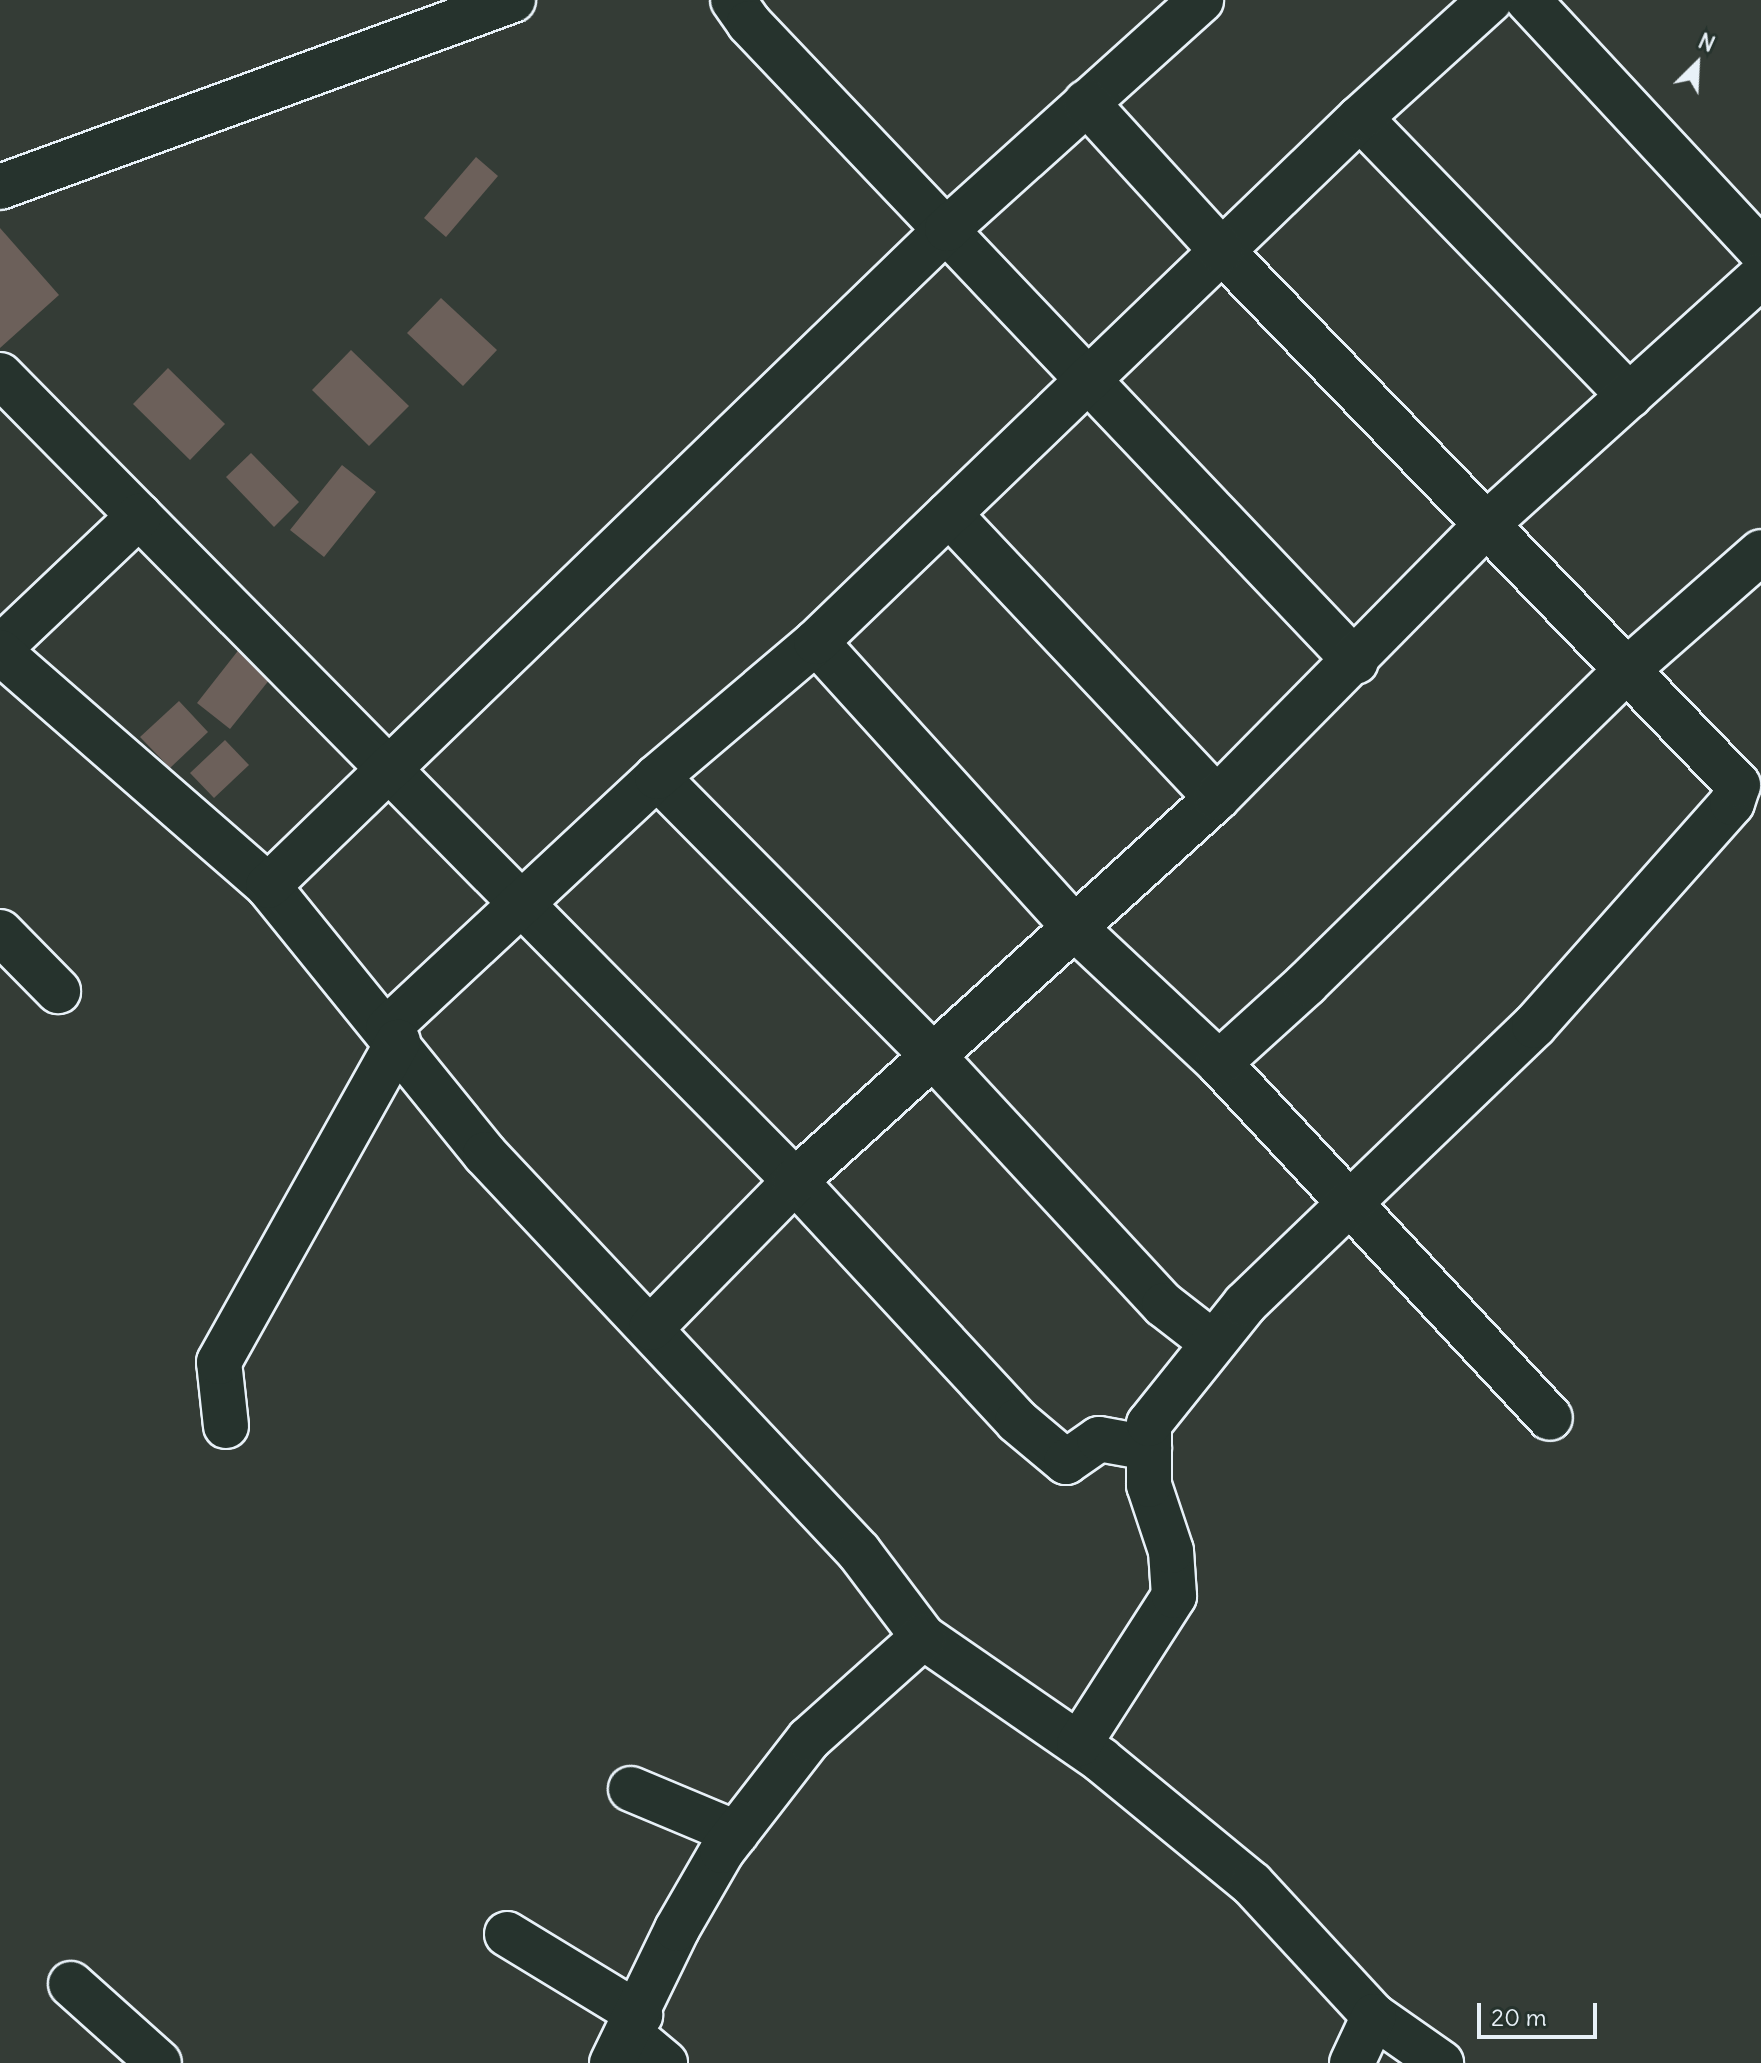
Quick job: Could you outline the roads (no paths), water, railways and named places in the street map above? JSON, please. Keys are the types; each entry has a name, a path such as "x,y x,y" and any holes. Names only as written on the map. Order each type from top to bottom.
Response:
{"street":[{"path":"0,187 513,0"},
{"path":"733,0 749,23 1356,662"},
{"path":"268,886 947,229 1201,0"},
{"path":"226,1426 219,1362 393,1035 517,904 657,777 816,642 1089,382 1221,250 1490,0"},
{"path":"1528,0 1761,251"},
{"path":"1079,1744 1174,1596 1171,1551 1149,1485 1149,1424 1245,1304 1534,1026 1732,803 1738,785 1221,250 1086,102"},
{"path":"1360,118 1629,396"},
{"path":"651,1328 795,1181 1077,930 1217,798 1356,662 1488,523 1761,276"},
{"path":"0,375 392,767 517,904 795,1181 1017,1421 1066,1462 1099,1439 1149,1448"},
{"path":"949,514 1217,798"},
{"path":"139,516 0,650 268,886 393,1035 485,1154 859,1552 923,1637 1079,1744 1252,1884 1374,2016 1441,2063"},
{"path":"1219,1063 1306,984 1628,669 1761,552"},
{"path":"816,642 1077,930 1219,1063 1346,1205 1550,1418"},
{"path":"657,777 934,1057 1164,1305 1213,1343"},
{"path":"0,932 58,991"},
{"path":"627,2037 677,1929 736,1833 809,1739 923,1637"},
{"path":"631,1789 736,1833"},
{"path":"507,1934 627,2037 665,2063"},
{"path":"71,1984 159,2063"},
{"path":"1352,2063 1374,2016"}]}
